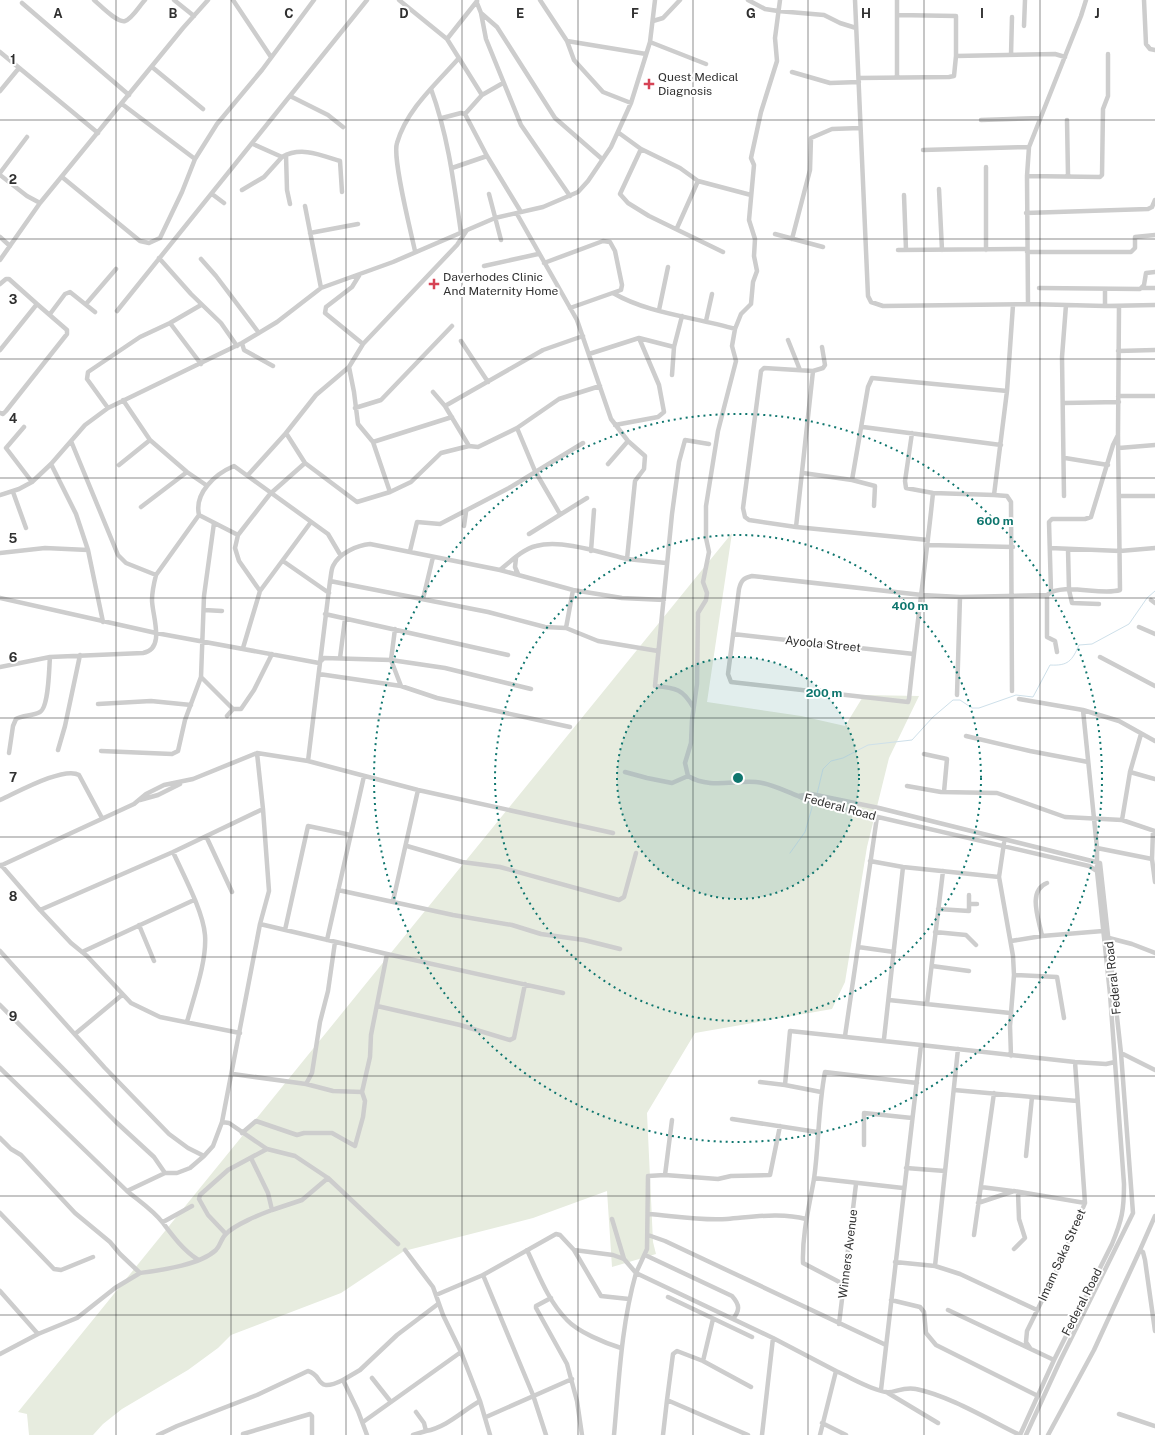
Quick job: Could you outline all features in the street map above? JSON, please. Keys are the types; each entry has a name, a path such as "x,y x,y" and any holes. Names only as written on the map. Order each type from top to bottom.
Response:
{"street":[{"path":"94,0 116,18 125,21 145,0"},
{"path":"174,0 194,16"},
{"path":"0,260 40,203 208,0"},
{"path":"233,0 271,57"},
{"path":"62,177 140,241 149,243 160,238 195,158 217,124 271,57 314,0"},
{"path":"117,311 253,144 367,0"},
{"path":"398,0 447,39 482,95"},
{"path":"540,0 567,41 574,60 603,92 631,104"},
{"path":"0,495 13,492 32,482 51,464 85,425 108,408 242,343 307,301 321,288 360,274 495,218 544,207 578,192 588,181 611,147 631,104 650,42 655,0"},
{"path":"653,22 663,18 680,0"},
{"path":"748,0 765,9 824,15 840,23 856,28"},
{"path":"780,0 775,38 777,61 761,112 751,158 754,165 754,172 749,220 755,239 754,251 757,271 753,282 751,304 741,314 735,329 732,346 736,361 718,431 706,506 706,538 709,552 703,582 707,593 706,600 698,613 697,684 690,743 685,763 688,776 695,780 707,783 759,782 798,796"},
{"path":"855,0 868,296 871,302 883,306 1028,304 1105,306 1155,305"},
{"path":"897,0 897,77"},
{"path":"1024,26 1026,0"},
{"path":"1028,304 1026,176 1029,147 1084,9 1086,0"},
{"path":"1084,9 1090,0"},
{"path":"1144,0 1146,44 1150,49 1155,50"},
{"path":"447,39 478,1"},
{"path":"478,1 486,39 521,125 570,196"},
{"path":"22,3 129,95"},
{"path":"481,13 496,27 555,118 602,160"},
{"path":"792,72 830,83 897,77 954,76 956,56 956,16 897,15"},
{"path":"1011,55 1012,17"},
{"path":"567,41 646,54"},
{"path":"650,42 706,64"},
{"path":"0,52 98,133"},
{"path":"956,56 1055,54 1064,57"},
{"path":"1026,176 1068,175 1100,177 1102,175 1103,109 1108,96 1108,54"},
{"path":"415,251 398,164 396,144 409,115 459,58"},
{"path":"152,66 203,109"},
{"path":"0,91 19,68"},
{"path":"465,114 482,95 503,83"},
{"path":"431,89 442,118 446,147 452,168 461,233"},
{"path":"290,96 328,115 343,127"},
{"path":"122,104 195,158"},
{"path":"442,118 461,113 465,114"},
{"path":"465,114 519,213 538,254 570,308 583,336 608,413 615,425 628,441 646,456 644,469 635,481 628,559"},
{"path":"981,120 1040,118"},
{"path":"1067,120 1068,175"},
{"path":"792,239 810,170 810,138 832,129 860,128"},
{"path":"619,132 641,149 680,168 698,181 751,195"},
{"path":"27,137 0,174 23,194 40,203"},
{"path":"253,144 284,156 307,152 340,161 342,192"},
{"path":"923,150 1029,147"},
{"path":"641,149 620,194 628,203 649,216 677,228 723,252"},
{"path":"242,190 264,177 284,156"},
{"path":"284,156 287,190 290,204"},
{"path":"452,168 487,156"},
{"path":"986,167 986,250"},
{"path":"677,228 698,181"},
{"path":"939,189 942,250"},
{"path":"212,194 224,204"},
{"path":"489,194 501,240"},
{"path":"904,195 906,250"},
{"path":"1026,213 1148,209 1152,207 1155,200"},
{"path":"305,206 321,288"},
{"path":"310,233 358,224"},
{"path":"248,475 316,395 349,368 363,344 457,245 468,230"},
{"path":"775,234 823,247"},
{"path":"898,250 1131,252 1134,248 1135,237 1155,235"},
{"path":"0,237 10,246"},
{"path":"544,264 603,241 610,242 615,251 622,285 621,290 570,308"},
{"path":"484,266 538,254"},
{"path":"159,258 201,305 220,323 236,346"},
{"path":"201,259 216,276 259,333"},
{"path":"659,310 668,267"},
{"path":"86,304 116,269"},
{"path":"1142,288 1146,273 1155,272"},
{"path":"360,274 352,287 324,311 363,344"},
{"path":"0,284 10,279 67,330 67,334 6,411 3,414 0,413"},
{"path":"1039,288 1155,288"},
{"path":"1105,289 1105,306"},
{"path":"50,314 68,292 75,295 95,312"},
{"path":"613,292 622,298 659,310 735,329"},
{"path":"706,321 712,294"},
{"path":"0,350 37,304"},
{"path":"108,408 86,379 86,375 140,337 170,323 201,305"},
{"path":"994,495 1007,391 1013,305"},
{"path":"1064,496 1065,458 1062,357 1066,305"},
{"path":"933,493 922,595 909,701 904,703 731,682 728,674 738,589 745,577 752,576 922,595 960,597 1013,596 1069,590 1119,591 1118,306"},
{"path":"672,375 674,347 682,316"},
{"path":"170,323 201,364"},
{"path":"355,408 381,400 452,326"},
{"path":"445,406 543,350 583,336"},
{"path":"589,354 639,338 674,347"},
{"path":"615,425 658,417 664,412 659,385 639,338"},
{"path":"788,340 800,370"},
{"path":"461,341 488,382"},
{"path":"242,343 244,350 273,366"},
{"path":"822,347 825,364 823,368 813,371 764,368 761,371 743,513 749,520 796,527 928,542 1012,547"},
{"path":"1118,351 1155,350"},
{"path":"349,368 358,424 373,442 390,492"},
{"path":"796,527 813,371"},
{"path":"852,480 863,427 870,381 872,378 1007,391"},
{"path":"286,432 305,463 357,502 390,492 411,482 441,454 469,446 478,447 516,428 558,399 600,386"},
{"path":"433,392 445,406 469,446"},
{"path":"1118,396 1155,396"},
{"path":"123,400 150,440 187,472 206,485"},
{"path":"1064,403 1119,402"},
{"path":"373,442 452,417"},
{"path":"24,427 6,448 32,482"},
{"path":"863,427 1001,445"},
{"path":"516,428 535,471 560,514"},
{"path":"912,433 905,486 909,489 933,493 1007,496 1011,502 1013,596 1012,691"},
{"path":"1056,652 1055,641 1047,637 1050,520 1085,519 1091,517 1113,445 1118,435"},
{"path":"119,466 150,440"},
{"path":"694,707 687,695 682,692 655,686 664,600 666,563 679,462 685,440 709,444"},
{"path":"71,441 118,555 126,563 156,574"},
{"path":"608,464 628,441"},
{"path":"410,551 417,522 440,524 466,512 583,442"},
{"path":"1119,448 1155,445"},
{"path":"1065,458 1108,465"},
{"path":"260,591 239,561 235,548 238,535 270,494 305,463"},
{"path":"51,464 76,514 88,550 103,622"},
{"path":"0,666 50,657 149,652 155,646 156,633 152,600 156,574 199,516 198,509 206,485 215,476 234,466 248,475 270,494 328,534 341,556"},
{"path":"141,507 187,472"},
{"path":"803,473 852,480 875,486 874,506"},
{"path":"13,492 26,528"},
{"path":"1119,496 1155,496"},
{"path":"529,534 587,498"},
{"path":"591,551 594,510"},
{"path":"464,526 466,512"},
{"path":"199,516 238,535"},
{"path":"243,648 260,591 284,561 311,522"},
{"path":"101,751 176,753 201,677 204,610 214,523"},
{"path":"308,761 319,674 319,663 333,566 341,556 358,547 370,544 410,551 518,574 573,590 622,598 664,600"},
{"path":"500,570 534,546 549,544 628,559 666,563"},
{"path":"0,553 45,548 88,550"},
{"path":"1050,548 1120,551 1155,548"},
{"path":"1068,549 1069,590 1072,602 1099,604"},
{"path":"423,599 433,556"},
{"path":"516,558 515,567 518,574"},
{"path":"284,561 329,593"},
{"path":"330,581 488,612 545,627 566,628 598,641 658,651"},
{"path":"566,628 573,590"},
{"path":"957,695 960,597"},
{"path":"0,598 156,633 203,640 319,663"},
{"path":"204,610 222,611"},
{"path":"326,614 508,655"},
{"path":"340,658 345,619"},
{"path":"1139,627 1155,634"},
{"path":"394,629 391,660 401,686"},
{"name":"Ayoola Street","path":"733,634 914,654"},
{"path":"201,677 233,709 241,709 254,690 272,654"},
{"path":"58,750 65,726 80,655"},
{"path":"9,753 13,726 16,719 40,712 44,707 48,685 50,657"},
{"path":"1100,657 1155,686"},
{"path":"319,663 324,658 391,660 445,668 531,689"},
{"path":"319,674 401,686 437,698 570,727"},
{"path":"1019,699 1083,710 1119,721 1155,741"},
{"path":"98,704 151,701 191,704"},
{"path":"227,716 233,709"},
{"path":"1083,710 1095,819 1098,863 1097,871"},
{"path":"1122,820 1130,772 1141,734"},
{"path":"966,736 1030,751 1088,762"},
{"path":"127,1191 165,1173 177,1173 190,1168 213,1146 222,1122 233,1074 260,924 269,891 257,753"},
{"path":"240,1033 152,1014 131,1003 40,910 1,866 139,800 146,794 164,785 183,782 257,753 308,761 418,790 613,833"},
{"path":"924,754 947,759 944,792"},
{"path":"625,772 672,783 688,776"},
{"path":"1130,772 1155,780"},
{"path":"0,800 60,774 75,773 79,775 102,818"},
{"path":"327,940 364,776"},
{"path":"907,786 924,790 944,792 997,793 1065,817 1122,820 1154,831 1152,859 1155,882"},
{"path":"393,901 407,846 418,790"},
{"name":"Federal Road","path":"798,796 811,794 879,808 1098,863 1102,867 1121,1053 1133,1213 1060,1361 1026,1435"},
{"name":"Federal Road","path":"798,796 809,801 1089,866 1097,871 1115,1062 1124,1184 1122,1217 1112,1244 1054,1360 1020,1435"},
{"path":"40,910 173,852 263,809"},
{"path":"845,1036 877,817"},
{"path":"285,930 308,826 351,835"},
{"path":"206,836 232,892"},
{"path":"1004,839 999,877 1011,941 1014,974 1010,1013 1011,1056"},
{"path":"407,846 462,862 500,867 619,900 624,897 636,853"},
{"path":"1097,848 1152,859"},
{"path":"173,852 194,900 205,935 204,955 187,1022"},
{"path":"870,861 904,867 999,877"},
{"path":"884,1039 904,867"},
{"path":"927,1004 942,871"},
{"path":"1042,936 1036,893 1041,886 1047,883"},
{"path":"338,890 453,915 512,925 541,934 584,940 620,949"},
{"path":"938,909 969,911 969,896"},
{"path":"82,952 194,900"},
{"path":"969,904 977,904"},
{"path":"260,924 564,993"},
{"path":"139,925 154,961"},
{"path":"1011,941 1042,936 1103,931"},
{"path":"935,932 966,935 976,945"},
{"path":"1109,938 1132,944 1155,954"},
{"path":"306,1084 312,1074 320,1022 328,990 335,942"},
{"path":"858,947 894,952"},
{"path":"1,953 105,1068 177,1141 204,1156"},
{"path":"242,1133 256,1121 297,1135 304,1133 332,1133 355,1146 363,1117 365,1101 362,1092 370,1057 371,1035 387,954"},
{"path":"932,966 969,971"},
{"path":"1014,974 1057,977 1064,1018"},
{"path":"377,1006 460,1025 510,1040 514,1038 525,984"},
{"path":"75,1034 122,994"},
{"path":"889,1000 1010,1013"},
{"path":"0,1005 111,1118 154,1157 165,1173"},
{"path":"785,1085 790,1031 884,1039 1011,1056 1106,1064 1115,1062"},
{"path":"881,1390 903,1188 921,1045"},
{"path":"935,1266 958,1049"},
{"path":"1121,1053 1155,1070"},
{"name":"Imam Saka Street","path":"1030,1348 1025,1336 1057,1270 1085,1203 1075,1062"},
{"path":"0,1068 32,1101 60,1124 117,1183 163,1222 167,1231 190,1255 197,1259"},
{"path":"845,1285 803,1263 806,1219 814,1178 821,1092 825,1072 917,1083"},
{"path":"233,1074 306,1084 333,1091 362,1092"},
{"path":"760,1082 821,1092"},
{"path":"954,1090 1078,1101"},
{"path":"974,1235 994,1093"},
{"path":"1026,1156 1032,1097"},
{"path":"864,1145 864,1113 912,1118"},
{"path":"732,1119 817,1132"},
{"path":"665,1175 672,1120"},
{"path":"222,1122 229,1122 242,1133 268,1149 295,1156 328,1178 398,1244"},
{"path":"614,1435 622,1348 629,1299 636,1274 648,1249 648,1176 665,1175 718,1179 731,1176 770,1175 780,1126"},
{"path":"0,1138 11,1149 21,1155 75,1213 110,1242 140,1273"},
{"path":"226,1234 208,1215 198,1199 199,1196 228,1170 268,1149"},
{"path":"1121,1150 1128,1150"},
{"path":"251,1158 268,1193 272,1210"},
{"path":"906,1168 945,1171"},
{"path":"0,1354 38,1334 77,1318 115,1288 140,1273 176,1268 206,1256 216,1249 226,1234 258,1215 302,1200 328,1178"},
{"path":"814,1178 856,1184 903,1188"},
{"name":"Winners Avenue","path":"839,1324 845,1285 856,1184"},
{"path":"981,1187 1016,1191 1085,1203"},
{"path":"978,1203 1016,1191"},
{"path":"1014,1249 1024,1241 1025,1238 1020,1219 1016,1191"},
{"path":"163,1222 192,1206"},
{"path":"0,1212 54,1270 61,1270 93,1258"},
{"path":"648,1214 722,1219 749,1216 785,1216 806,1219"},
{"path":"1048,1435 1094,1350 1155,1216"},
{"path":"612,1219 624,1259 636,1274 773,1338 836,1371 888,1393 938,1423"},
{"path":"436,1296 483,1275 556,1234 560,1235 574,1250 600,1296 629,1299"},
{"path":"648,1235 672,1244 886,1345"},
{"path":"405,1250 426,1281 433,1287 438,1304 461,1352 480,1400 490,1435"},
{"path":"527,1250 551,1298 567,1321 602,1342 622,1348"},
{"path":"574,1250 613,1255 624,1259"},
{"path":"1140,1250 1143,1252 1145,1260 1155,1331"},
{"path":"645,1255 732,1296 739,1306 733,1319"},
{"path":"895,1262 935,1266 960,1274 1037,1310"},
{"path":"483,1275 533,1395 546,1435"},
{"path":"0,1291 38,1334"},
{"path":"668,1297 752,1337"},
{"path":"551,1298 536,1306 536,1308 567,1364 572,1379 582,1435"},
{"path":"891,1300 920,1307 925,1316 926,1333 936,1345 1038,1396"},
{"path":"158,1435 177,1426 257,1395 308,1371 311,1372 319,1382 326,1385 330,1386 343,1380 360,1370 397,1335 438,1304"},
{"path":"948,1310 1054,1360"},
{"path":"703,1361 713,1319"},
{"path":"762,1435 773,1338"},
{"path":"363,1422 461,1352"},
{"path":"663,1435 674,1352 703,1361 751,1387"},
{"path":"820,1435 836,1371"},
{"path":"372,1378 391,1402"},
{"path":"486,1417 572,1379"},
{"path":"343,1380 363,1422 367,1435"},
{"path":"888,1393 901,1388 927,1392 965,1408 1020,1435"},
{"path":"413,1435 436,1429 454,1419 480,1400"},
{"path":"667,1400 748,1435"},
{"path":"416,1412 424,1423 426,1431"},
{"path":"243,1434 310,1414 312,1416 312,1435"},
{"path":"1119,1414 1155,1426"},
{"path":"822,1423 846,1435"}],"shaded area":[{"path":"732,533 707,702 801,716 845,726 864,695 919,696 889,758 867,847 845,982 832,1009 695,1033 647,1113 653,1242 656,1254 612,1267 607,1191 533,1218 404,1251 341,1293 231,1335 218,1348 188,1370 122,1409 103,1424 93,1435 29,1435 27,1414 18,1412"}],"waterway":[{"path":"817,794 823,769 831,761 843,758 868,745 912,740 933,717 953,700 960,700 972,708 979,708 1016,695 1033,697 1050,665 1061,665 1069,661 1079,645 1092,644 1129,624 1147,598 1155,591"},
{"path":"790,853 805,832 813,804"}],"place":[{"name":"Quest Medical Diagnosis","path":"649,84"},
{"name":"Daverhodes Clinic And Maternity Home","path":"434,284"}]}
